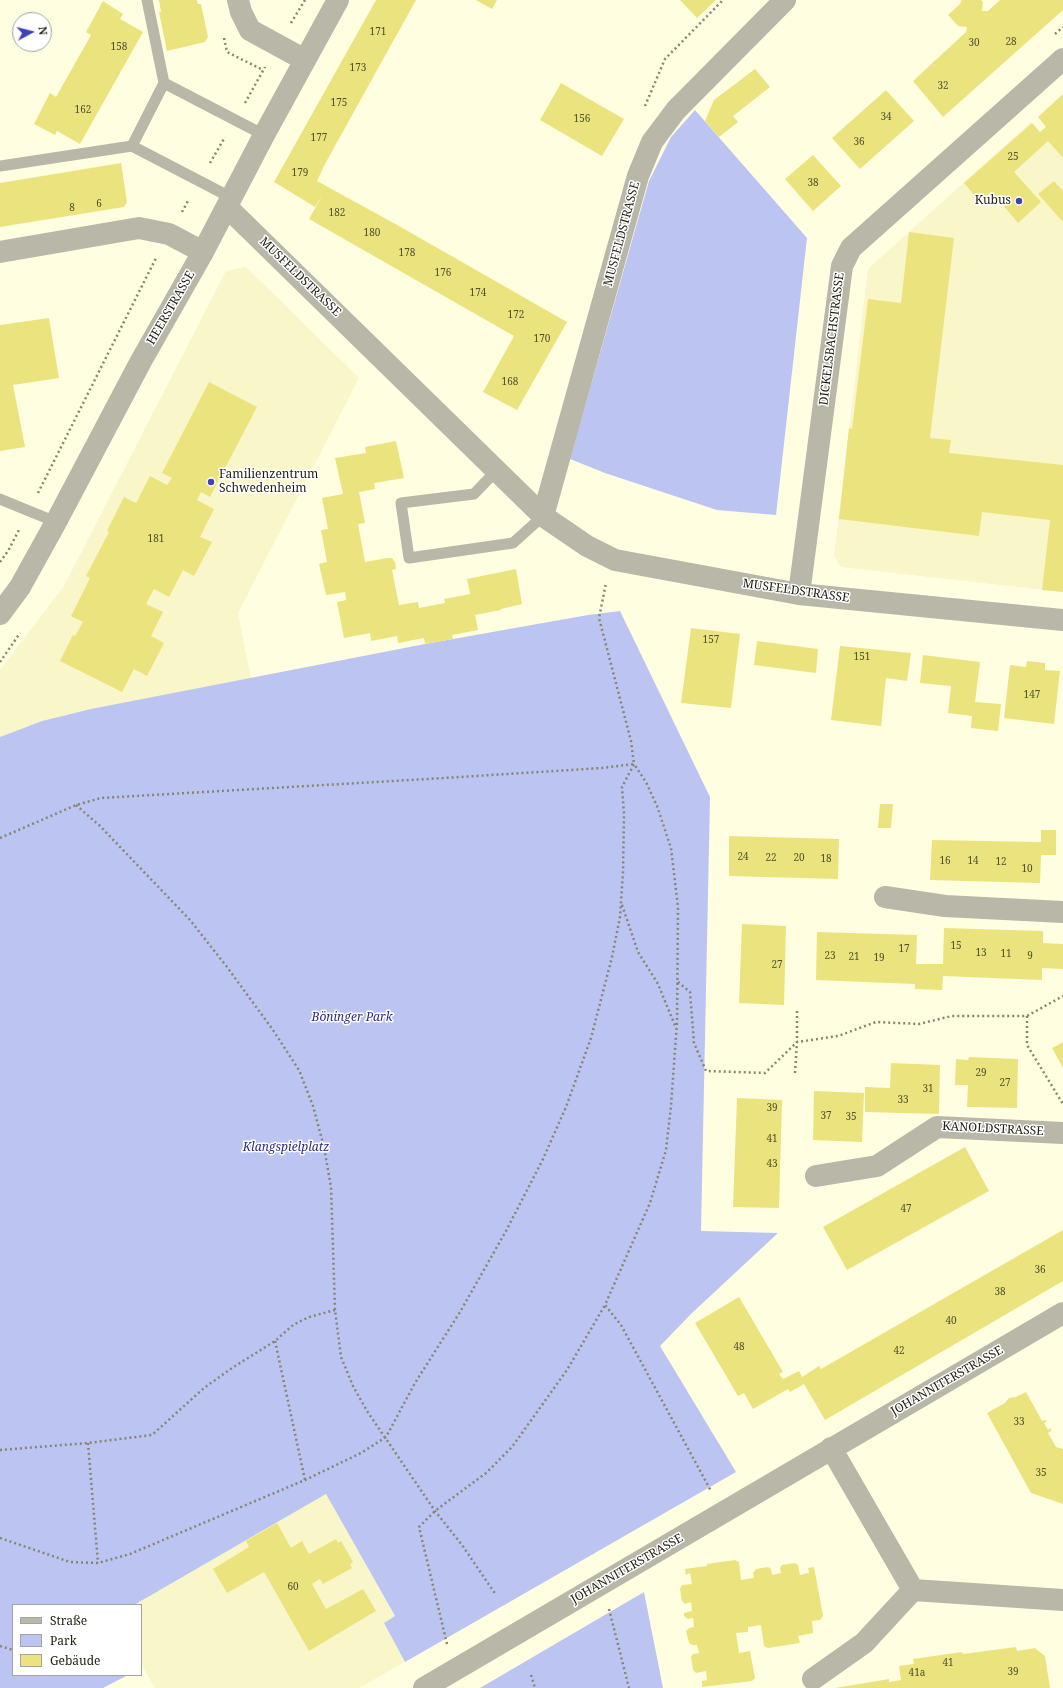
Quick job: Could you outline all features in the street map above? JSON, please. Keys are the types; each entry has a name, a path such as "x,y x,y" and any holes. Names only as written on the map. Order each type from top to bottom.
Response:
{"street":[{"path":"238,0 241,12 250,30 305,60"},
{"name":"HEERSTRASSE","path":"0,614 20,587 56,522 141,361 203,252 264,135 338,0"},
{"name":"MUSFELDSTRASSE","path":"543,516 638,176 652,142 676,110 785,0"},
{"name":"DICKELSBACHSTRASSE","path":"799,594 842,266 851,248 1063,60"},
{"name":"MUSFELDSTRASSE","path":"230,202 543,516 587,546 615,560 799,594 1063,620"},
{"path":"0,252 139,228 169,234 203,252"},
{"path":"885,897 945,906 1063,912"},
{"name":"KANOLDSTRASSE","path":"816,1176 877,1166 937,1127 1063,1132"},
{"name":"JOHANNITERSTRASSE","path":"424,1688 1063,1313"},
{"path":"831,1448 913,1590"},
{"path":"913,1590 1063,1600"},
{"path":"812,1679 864,1642 913,1590"}],"lane":[{"path":"132,146 164,83 147,0"},
{"path":"164,83 264,135"},
{"path":"0,166 132,146 200,181 230,202"},
{"path":"497,470 474,494 401,503 409,558 513,543 543,516"},
{"path":"0,499 28,512 56,522"}],"path":[{"path":"0,562 8,551 169,234 304,0"},
{"path":"644,109 665,58 723,0"},
{"path":"448,1648 419,1527 435,1511 486,1473 512,1447 567,1370 605,1305 650,1203 666,1150 677,1029 678,907 671,848 657,806 646,782 634,764 631,741 599,618 606,584"},
{"path":"0,838 76,806 101,798 602,768 634,764"},
{"path":"0,1538 70,1562 98,1563 130,1554 305,1480 361,1453 386,1437 415,1383 460,1312 506,1231 566,1107 595,1023 612,957 620,917 624,814 622,787 634,764"},
{"path":"76,806 100,826 190,920 250,998 299,1070 314,1106 324,1147 330,1187 335,1310 342,1357 353,1386 367,1411 435,1511 462,1545 496,1595"},
{"path":"621,902 638,952 658,984 677,1029"},
{"path":"678,982 690,992 694,1043 706,1071 765,1073 797,1042 838,1036 876,1022 919,1024 952,1016 1027,1016 1063,996"},
{"path":"795,1073 797,1010"},
{"path":"1027,1016 1027,1045 1063,1104"},
{"path":"605,1305 621,1325 723,1512"},
{"path":"0,1450 88,1443 152,1435 204,1388 232,1368 275,1341 293,1325 309,1317 335,1310"},
{"path":"275,1341 305,1480"},
{"path":"88,1443 98,1563"},
{"path":"609,1607 629,1688"},
{"path":"0,1646 12,1650"},
{"path":"531,1675 535,1688"}],"shaded area":[{"path":"1031,122 1063,158 1063,592 841,567 834,556 868,269"},
{"name":"Familienzentrum Schwedenheim","path":"246,267 359,378 238,613 251,679 67,715 42,721 0,737 0,670 64,586 226,271"},
{"path":"326,1494 395,1617 384,1623 405,1662 359,1688 155,1688 142,1666 142,1604 136,1604"}],"green space":[{"path":"695,110 807,238 776,515 717,510 605,473 570,459 649,181 671,137"},
{"name":"Böninger Park","path":"620,611 710,797 701,1231 778,1233 692,1313 660,1346 736,1472 405,1662 384,1623 395,1616 326,1494 136,1604 12,1604 12,1676 126,1676 103,1688 0,1688 0,737 42,721 91,709 425,644 588,615"},
{"path":"644,1592 663,1688 480,1688"}],"building":[{"path":"159,0 197,0 198,4 201,4 208,37 205,42 167,51 159,12 161,12"},
{"path":"376,0 416,0 317,181 567,322 517,410 483,392 514,336 309,219 323,194 315,207 274,182"},
{"path":"476,0 497,0 492,9"},
{"path":"680,0 716,0 697,18"},
{"path":"962,0 981,0 983,2 982,11 988,11 1000,0 1063,0 1063,10 943,117 913,81 966,32 967,27 958,26 948,15 961,3 960,2"},
{"path":"103,1 123,14 120,19 143,32 80,144 57,131 55,135 34,124 50,93 56,97 91,35 86,32"},
{"path":"755,69 770,87 733,116 738,122 719,137 705,121 714,100"},
{"path":"561,83 624,119 602,156 540,120"},
{"path":"886,90 914,121 860,169 832,138"},
{"path":"1063,94 1063,158 1048,141 1014,172 1041,202 1018,223 992,192 980,202 964,183 1032,123 1040,132 1046,127 1038,117"},
{"path":"813,155 841,186 813,211 785,179"},
{"path":"121,163 127,202 124,207 0,227 0,183"},
{"path":"1054,181 1063,191 1063,222 1038,194"},
{"path":"909,232 954,238 930,438 951,440 949,453 1063,465 1063,592 1042,590 1050,520 982,512 979,536 839,519 849,428 852,429 868,299 901,303"},
{"path":"49,318 59,378 13,385 25,447 0,451 0,325"},
{"path":"209,382 257,407 210,497 201,492 197,500 214,509 200,537 212,542 194,576 183,570 169,597 154,589 146,604 163,612 151,636 164,643 147,676 134,669 122,692 60,661 73,635 75,636 83,622 71,616 90,578 86,576 109,532 107,531 124,497 136,503 150,476 167,485 172,478 162,473"},
{"path":"396,441 404,478 374,483 375,489 359,492 365,523 358,524 365,562 392,558 395,562 396,569 392,570 399,605 418,602 419,608 445,603 444,599 470,594 467,579 516,569 522,604 475,615 478,630 452,635 453,639 425,644 424,638 398,643 397,636 371,641 370,633 344,638 337,602 346,600 345,592 326,595 319,564 327,562 321,530 328,529 322,498 343,494 335,458 366,453 365,447"},
{"path":"691,628 740,634 731,708 681,703"},
{"path":"757,641 818,649 816,673 754,665"},
{"path":"840,646 911,653 907,681 886,678 881,726 831,720"},
{"path":"923,655 980,662 975,702 1001,704 998,731 971,728 972,716 948,713 951,686 920,683"},
{"path":"1027,661 1045,663 1045,670 1060,671 1054,724 1004,718 1010,665 1026,667"},
{"path":"880,804 893,804 891,828 878,828"},
{"path":"1041,830 1056,830 1056,855 1041,855 1040,883 930,880 932,840 1041,842"},
{"path":"729,836 839,839 838,879 729,876"},
{"path":"742,924 786,926 784,1005 739,1003"},
{"path":"944,928 1043,931 1043,943 1063,944 1063,969 1042,968 1042,980 943,976 942,990 915,989 915,984 816,980 817,932 917,935 916,964 943,964"},
{"path":"1063,1042 1063,1068 1052,1048"},
{"path":"969,1057 1018,1059 1017,1108 967,1107 968,1085 955,1085 956,1059 968,1060"},
{"path":"891,1063 940,1065 939,1114 865,1112 865,1087 890,1088"},
{"path":"814,1091 864,1093 862,1142 813,1140"},
{"path":"737,1098 782,1100 779,1208 733,1207"},
{"path":"965,1147 989,1191 847,1270 823,1227"},
{"path":"1063,1230 1063,1281 825,1420 804,1384 790,1392 788,1389 753,1409 744,1393 738,1396 695,1323 739,1297 783,1372 779,1374 783,1379 799,1371 802,1377 819,1366 821,1369"},
{"path":"1026,1392 1042,1421 1047,1421 1044,1423 1048,1430 1051,1428 1051,1431 1048,1433 1056,1447 1063,1449 1063,1504 1031,1493 987,1413 1005,1403 1009,1398 1016,1397"},
{"path":"277,1523 291,1548 302,1541 309,1554 336,1539 338,1543 341,1541 353,1562 350,1564 352,1568 323,1584 320,1579 312,1584 326,1609 363,1589 376,1611 309,1651 264,1572 227,1593 213,1569 249,1547 246,1541"},
{"path":"735,1560 739,1562 741,1580 754,1578 753,1573 756,1569 768,1567 771,1569 772,1575 781,1573 780,1568 782,1565 795,1563 798,1565 800,1575 809,1573 808,1568 814,1567 823,1616 820,1620 812,1621 813,1633 798,1636 800,1643 768,1648 764,1646 761,1625 748,1627 748,1632 736,1633 739,1653 750,1651 755,1678 752,1681 702,1687 702,1681 707,1680 706,1671 696,1673 693,1670 691,1657 693,1654 699,1653 697,1645 692,1645 689,1643 686,1631 689,1628 694,1627 693,1618 688,1619 684,1616 684,1613 692,1611 691,1602 685,1604 682,1601 680,1589 682,1585 692,1584 690,1573 686,1575 685,1569"},
{"path":"1016,1647 1017,1651 1035,1648 1045,1656 1050,1688 835,1688 889,1679 889,1682 901,1680 899,1666 914,1664 913,1659 962,1652 963,1654"}],"place":[{"name":"Kubus","path":"1019,201"},
{"name":"Familienzentrum Schwedenheim","path":"211,482"}],"park label":[{"name":"Klangspielplatz","path":"286,1148"}]}
